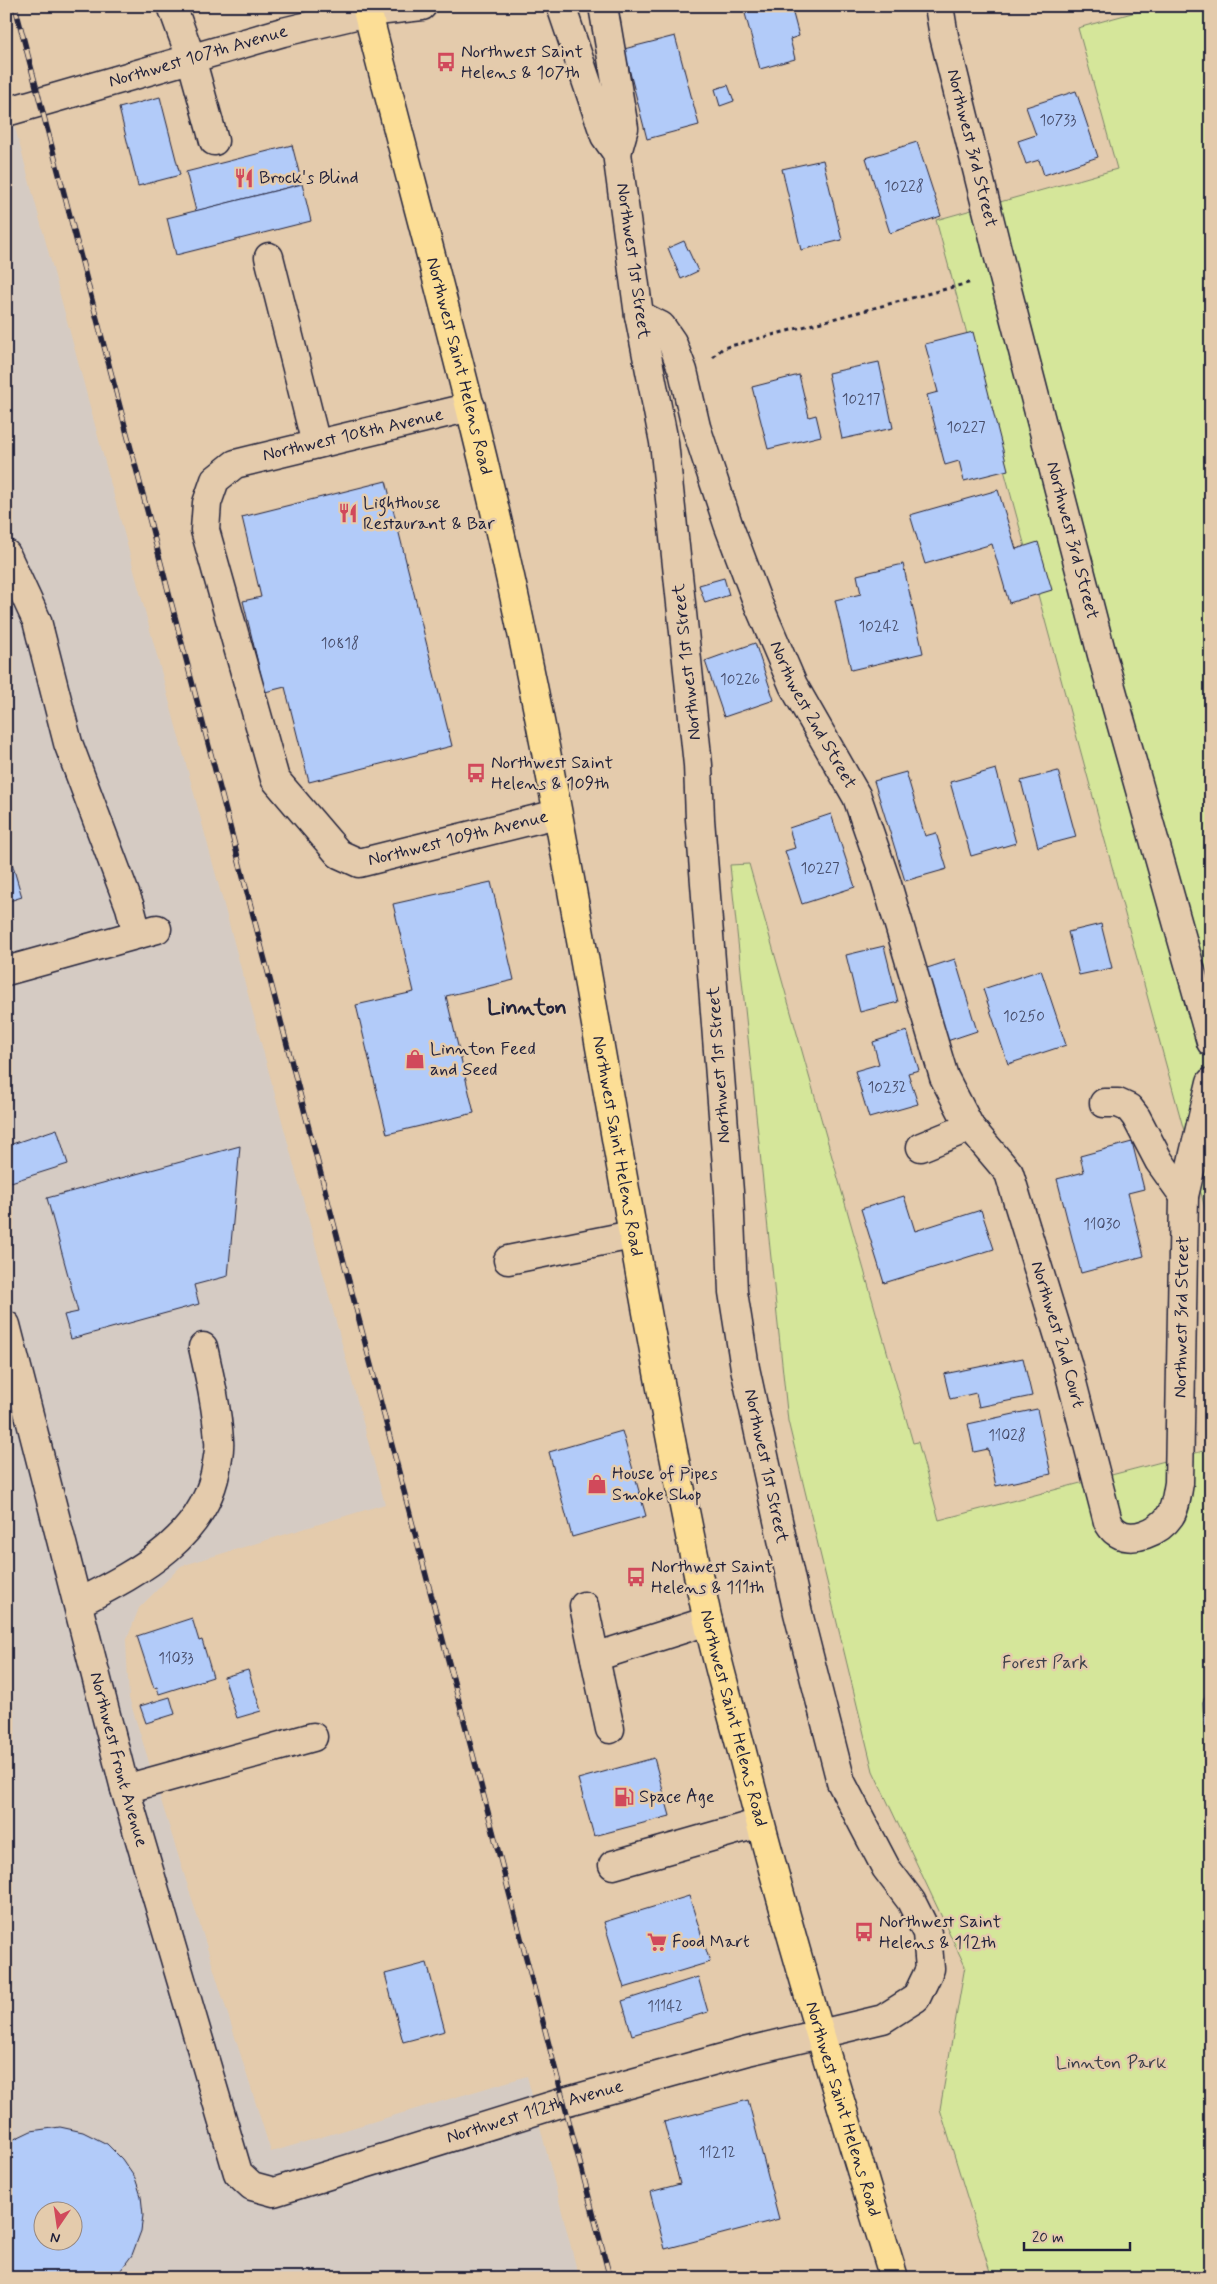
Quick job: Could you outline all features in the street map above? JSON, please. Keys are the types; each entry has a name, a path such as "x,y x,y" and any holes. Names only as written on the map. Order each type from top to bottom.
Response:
{"highway":[{"name":"Northwest Saint Helens Road","path":"367,9 471,407 517,610 557,814 675,1467 708,1621 760,1823 820,2035 894,2278"}],"street":[{"path":"172,6 191,58 214,141"},
{"name":"Northwest 107th Avenue","path":"6,112 367,9 422,6"},
{"name":"Northwest 1st Street","path":"561,6 605,136 617,153 639,315 664,442 698,765 700,818 729,1192 733,1292 745,1368 798,1613 841,1782 886,1868 912,1901 928,1932 930,1969 916,1998 882,2019 820,2035"},
{"path":"603,6 624,128 617,153"},
{"name":"Northwest 3rd Street","path":"939,6 944,36 1003,274 1102,655 1211,1042"},
{"path":"944,36 957,16 958,6"},
{"path":"268,257 316,444"},
{"name":"Northwest 2nd Street","path":"639,315 661,326 672,342 683,370 696,426 728,524 757,601 793,685 857,797 886,881 944,1077 970,1127"},
{"name":"Northwest 108th Avenue","path":"359,863 339,854 275,780 205,530 207,503 215,480 235,464 471,407"},
{"path":"6,554 37,621 68,743 130,907 147,931 6,971"},
{"name":"Northwest 109th Avenue","path":"359,863 557,814"},
{"name":"Northwest 3rd Street","path":"1138,1537 1161,1526 1171,1515 1179,1483 1184,1196 1211,1082"},
{"path":"1104,1103 1118,1104 1129,1108 1136,1117 1159,1161 1184,1196"},
{"path":"921,1147 970,1127"},
{"name":"Northwest 2nd Court","path":"970,1127 1009,1173 1067,1363 1108,1522 1116,1532 1138,1537"},
{"path":"508,1260 632,1235"},
{"name":"Northwest Front Avenue","path":"6,1325 125,1789 238,2173 252,2186"},
{"path":"78,1603 128,1578 178,1541 202,1510 215,1478 220,1443 212,1388 203,1347"},
{"path":"584,1606 610,1728"},
{"path":"595,1657 708,1621"},
{"path":"125,1789 313,1737"},
{"path":"613,1865 760,1823"},
{"name":"Northwest 112th Avenue","path":"252,2186 274,2192 564,2102 748,2051 820,2035"}],"path":[{"path":"691,402 704,366 723,348 1003,274"}],"shaded area":[{"path":"6,94 385,1504 181,1566 139,1608 126,1642 129,1698 271,2152 527,2076 579,2278 6,2278"}],"green space":[{"path":"1157,6 1211,6 1211,1230 936,220 1117,169 1078,28"},
{"path":"749,864 913,1443 918,1442 939,1520 1211,1449 1211,2278 992,2278 940,2109 965,1966 873,1771 788,1421 730,865"}],"building":[{"path":"743,6 791,6 799,36 790,39 795,59 760,69"},
{"path":"675,36 699,125 647,139 624,49"},
{"path":"728,85 734,101 720,106 715,89"},
{"path":"1076,91 1098,157 1044,175 1039,160 1026,164 1018,141 1036,135 1026,107"},
{"path":"160,97 180,175 138,186 119,108"},
{"path":"917,142 941,216 890,233 866,158"},
{"name":"Brock's Blind","path":"292,145 302,184 196,211 186,172"},
{"path":"823,160 842,240 801,250 782,169"},
{"path":"302,184 311,221 176,255 167,218"},
{"path":"684,241 698,271 681,279 668,248"},
{"path":"973,332 1008,470 964,481 959,461 945,465 927,395 938,392 925,344"},
{"path":"879,362 893,428 842,439 828,373"},
{"path":"799,375 809,417 816,415 821,436 768,449 752,387"},
{"path":"386,481 452,746 309,782 285,687 265,692 243,601 261,597 242,517"},
{"path":"998,490 1016,549 1038,542 1052,590 1009,603 992,544 925,564 910,515"},
{"path":"903,564 923,653 851,670 835,600 861,594 857,575"},
{"path":"724,578 729,595 705,603 699,585"},
{"path":"755,643 774,700 724,717 705,661"},
{"path":"996,769 1016,843 971,856 950,782"},
{"path":"1058,771 1076,837 1038,847 1021,781"},
{"path":"906,772 925,836 936,833 947,869 905,881 874,781"},
{"path":"831,814 855,887 802,904 785,851 795,848 789,828"},
{"path":"12,863 22,897 6,902 6,864"},
{"name":"Linnton Feed and Seed","path":"491,882 514,980 446,996 474,1113 387,1134 356,1005 414,992 393,904"},
{"path":"1101,924 1112,968 1079,975 1068,932"},
{"path":"884,946 898,1002 860,1012 846,955"},
{"path":"955,959 977,1031 944,1042 921,970"},
{"path":"1041,970 1066,1045 1008,1064 983,989"},
{"path":"907,1031 919,1070 908,1073 918,1104 869,1118 855,1071 879,1064 873,1042"},
{"path":"57,1129 68,1164 11,1182 6,1168 6,1146"},
{"path":"1132,1142 1144,1189 1128,1193 1144,1256 1081,1273 1057,1179 1084,1172 1080,1156"},
{"path":"240,1146 228,1276 194,1285 199,1304 71,1339 64,1315 78,1312 47,1198"},
{"path":"904,1196 915,1231 981,1210 994,1249 884,1283 861,1209"},
{"path":"1023,1358 1032,1396 979,1407 976,1393 950,1399 944,1374"},
{"path":"1037,1409 1051,1474 996,1486 988,1449 974,1452 968,1424"},
{"name":"House of Pipes Smoke Shop","path":"622,1431 646,1516 572,1537 549,1452"},
{"path":"192,1618 199,1641 202,1640 213,1677 159,1694 157,1687 154,1688 137,1636"},
{"path":"248,1670 261,1711 237,1718 224,1677"},
{"path":"1211,1681 1211,1741 1204,1726 1203,1702"},
{"path":"170,1697 175,1714 146,1723 140,1706"},
{"name":"Space Age","path":"654,1758 670,1816 594,1836 578,1779"},
{"name":"Food Mart","path":"689,1896 710,1962 624,1988 604,1922"},
{"path":"427,1963 445,2031 403,2042 385,1974"},
{"path":"698,1977 708,2012 632,2035 622,2001"},
{"path":"748,2100 779,2219 665,2249 650,2192 680,2184 664,2122"},
{"path":"60,2127 83,2132 107,2144 122,2159 135,2178 141,2196 143,2215 141,2231 132,2255 115,2278 6,2278 6,2143 31,2131"}],"railway":[{"path":"15,6 610,2278"}],"place":[{"name":"Northwest Saint Helens & 107th","path":"446,62"},
{"name":"Brock's Blind","path":"244,178"},
{"name":"Lighthouse Restaurant & Bar","path":"348,513"},
{"name":"Northwest Saint Helens & 109th","path":"476,773"},
{"name":"Linnton Feed and Seed","path":"415,1059"},
{"name":"House of Pipes Smoke Shop","path":"597,1484"},
{"name":"Northwest Saint Helens & 111th","path":"636,1577"},
{"name":"Space Age","path":"624,1797"},
{"name":"Northwest Saint Helens & 112th","path":"864,1932"},
{"name":"Food Mart","path":"657,1942"}],"district":[{"name":"Linnton","path":"527,1008"}],"park label":[{"name":"Forest Park","path":"1045,1663"},
{"name":"Linnton Park","path":"1111,2063"}]}
